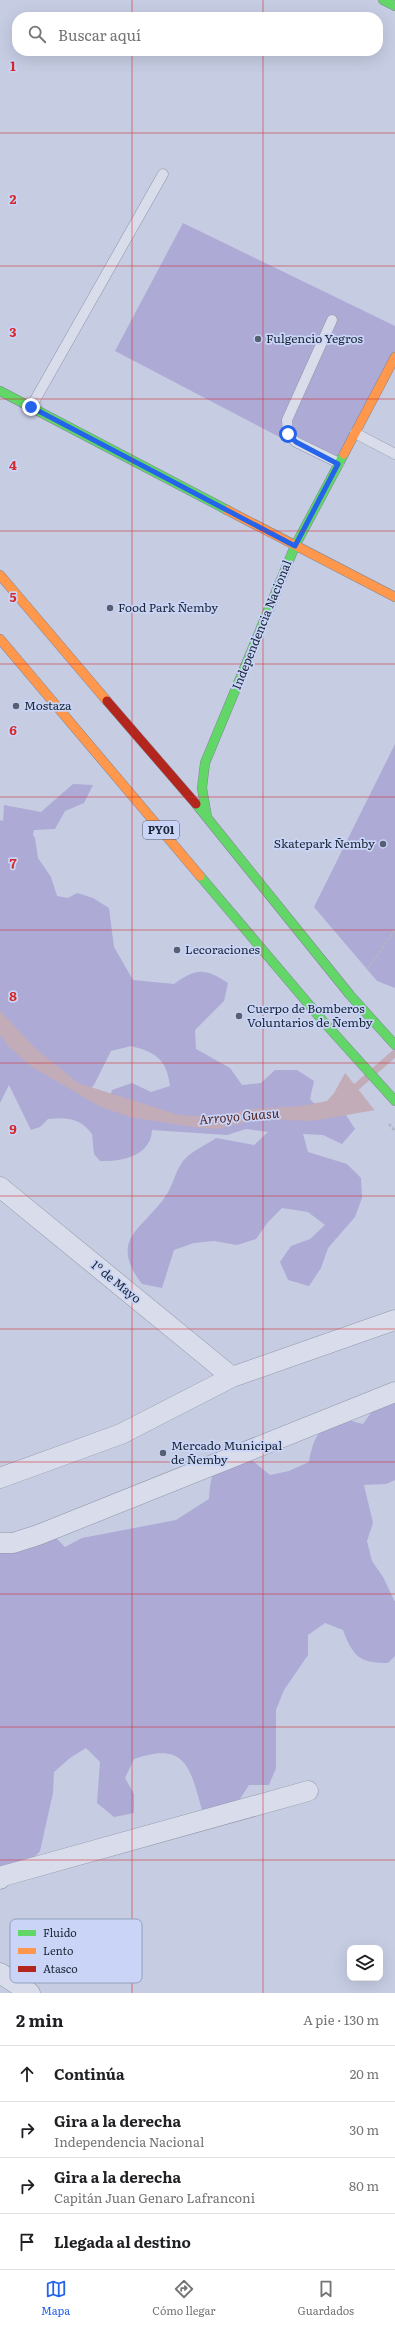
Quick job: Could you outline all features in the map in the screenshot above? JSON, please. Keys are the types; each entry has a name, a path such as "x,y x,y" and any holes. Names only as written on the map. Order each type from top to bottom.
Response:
{"main road":[{"path":"383,0 395,6"},
{"name":"Independencia Nacional","path":"207,817 202,788 205,763 295,546 395,357"},
{"path":"0,391 395,597"},
{"path":"0,575 207,817 356,1001 395,1045"},
{"name":"PY01","path":"0,639 322,1020 395,1101"}],"street":[{"name":"1º de Mayo","path":"0,1187 232,1377"},
{"path":"0,1478 121,1434 232,1377 395,1320"},
{"path":"0,1543 13,1543 38,1535 395,1392"},
{"path":"0,1878 308,1791"},
{"path":"0,1973 10,1980"},
{"path":"15,1983 30,1993"}],"lane":[{"path":"31,407 163,174"},
{"path":"332,320 287,420 288,434 296,442 338,464"},
{"path":"355,433 395,454"}],"path":[{"path":"367,969 395,930"}],"shaded area":[{"name":"Fulgencio Yegros","path":"183,223 395,326 395,355 333,465 115,351"},
{"path":"395,744 395,988 377,981 314,907"},
{"path":"73,784 93,785 84,803 65,811 55,829 34,830 33,835 35,838 38,858 51,877 57,896 68,898 77,893 93,898 109,908 114,947 133,980 174,984 189,975 201,972 213,975 228,983 224,1001 195,1030 196,1049 230,1068 242,1085 261,1083 275,1070 297,1070 314,1081 310,1099 324,1113 344,1112 355,1129 342,1144 323,1135 303,1134 308,1152 347,1164 361,1178 362,1198 355,1217 328,1248 321,1268 309,1286 288,1280 280,1262 291,1246 310,1239 325,1225 308,1212 282,1208 268,1222 256,1239 237,1245 214,1241 194,1243 174,1250 162,1288 142,1284 132,1269 128,1256 128,1245 132,1236 165,1197 180,1165 186,1158 216,1138 254,1145 268,1132 246,1129 227,1135 152,1130 150,1139 146,1146 134,1156 117,1160 100,1161 94,1154 92,1134 78,1122 61,1118 48,1119 40,1127 31,1130 9,1085 0,1103 0,1035 12,1043 0,1025 0,820 3,821 4,805 41,812","holes":["131,1046 153,1054 163,1063 170,1086 151,1092 132,1083 112,1090 108,1104 83,1095 94,1085 111,1051"]},
{"path":"395,1396 395,1480 386,1484 364,1485 373,1523 367,1541 372,1561 383,1577 395,1602 395,1656 388,1663 378,1663 364,1660 359,1657 350,1647 343,1630 325,1623 308,1635 308,1655 284,1690 276,1710 276,1768 269,1785 249,1785 238,1802 222,1812 202,1810 194,1781 189,1770 183,1762 175,1756 165,1753 151,1754 134,1759 125,1778 134,1794 134,1813 114,1817 97,1803 100,1762 86,1748 70,1758 54,1772 53,1793 40,1851 20,1873 0,1872 0,1551 52,1534 65,1547 82,1538 176,1520 209,1499 211,1482 215,1471 219,1466 230,1459 239,1456 254,1462 270,1475 289,1471 309,1462 312,1448 322,1429 334,1422 344,1420 363,1424 375,1407"}],"water":[{"path":"0,1011 37,1050 78,1083 179,1115 212,1117 252,1109 301,1106 327,1101 334,1093 349,1066 381,1109 312,1121 257,1119 218,1129 199,1128 130,1117 101,1107 32,1067 9,1047 0,1035"}],"pier":[{"path":"348,1064 383,1108 383,1111 376,1112 343,1070"}],"waterway":[{"name":"Arroyo Guasu","path":"354,1089 395,1053"}],"traffic: fast":[{"path":"383,0 395,6"},
{"path":"0,391 227,510"},
{"path":"207,817 202,788 205,763 295,546 344,454"},
{"path":"196,804 350,995 395,1045"},
{"path":"200,876 322,1020 395,1101"}],"traffic: slow":[{"path":"344,454 395,357"},
{"path":"227,510 395,597"},
{"path":"0,575 107,701"},
{"path":"0,639 200,876"}],"traffic: jam":[{"path":"107,701 196,804"}],"place":[{"name":"Fulgencio Yegros","path":"258,339"},
{"name":"Food Park Ñemby","path":"110,608"},
{"name":"Mostaza","path":"16,706"},
{"name":"Skatepark Ñemby","path":"383,844"},
{"name":"Lecoraciones","path":"177,950"},
{"name":"Cuerpo de Bomberos Voluntarios de Ñemby","path":"239,1016"},
{"name":"Mercado Municipal de Ñemby","path":"163,1453"}],"route":[{"path":"31,407 295,546 338,464 296,442 288,434"}]}
